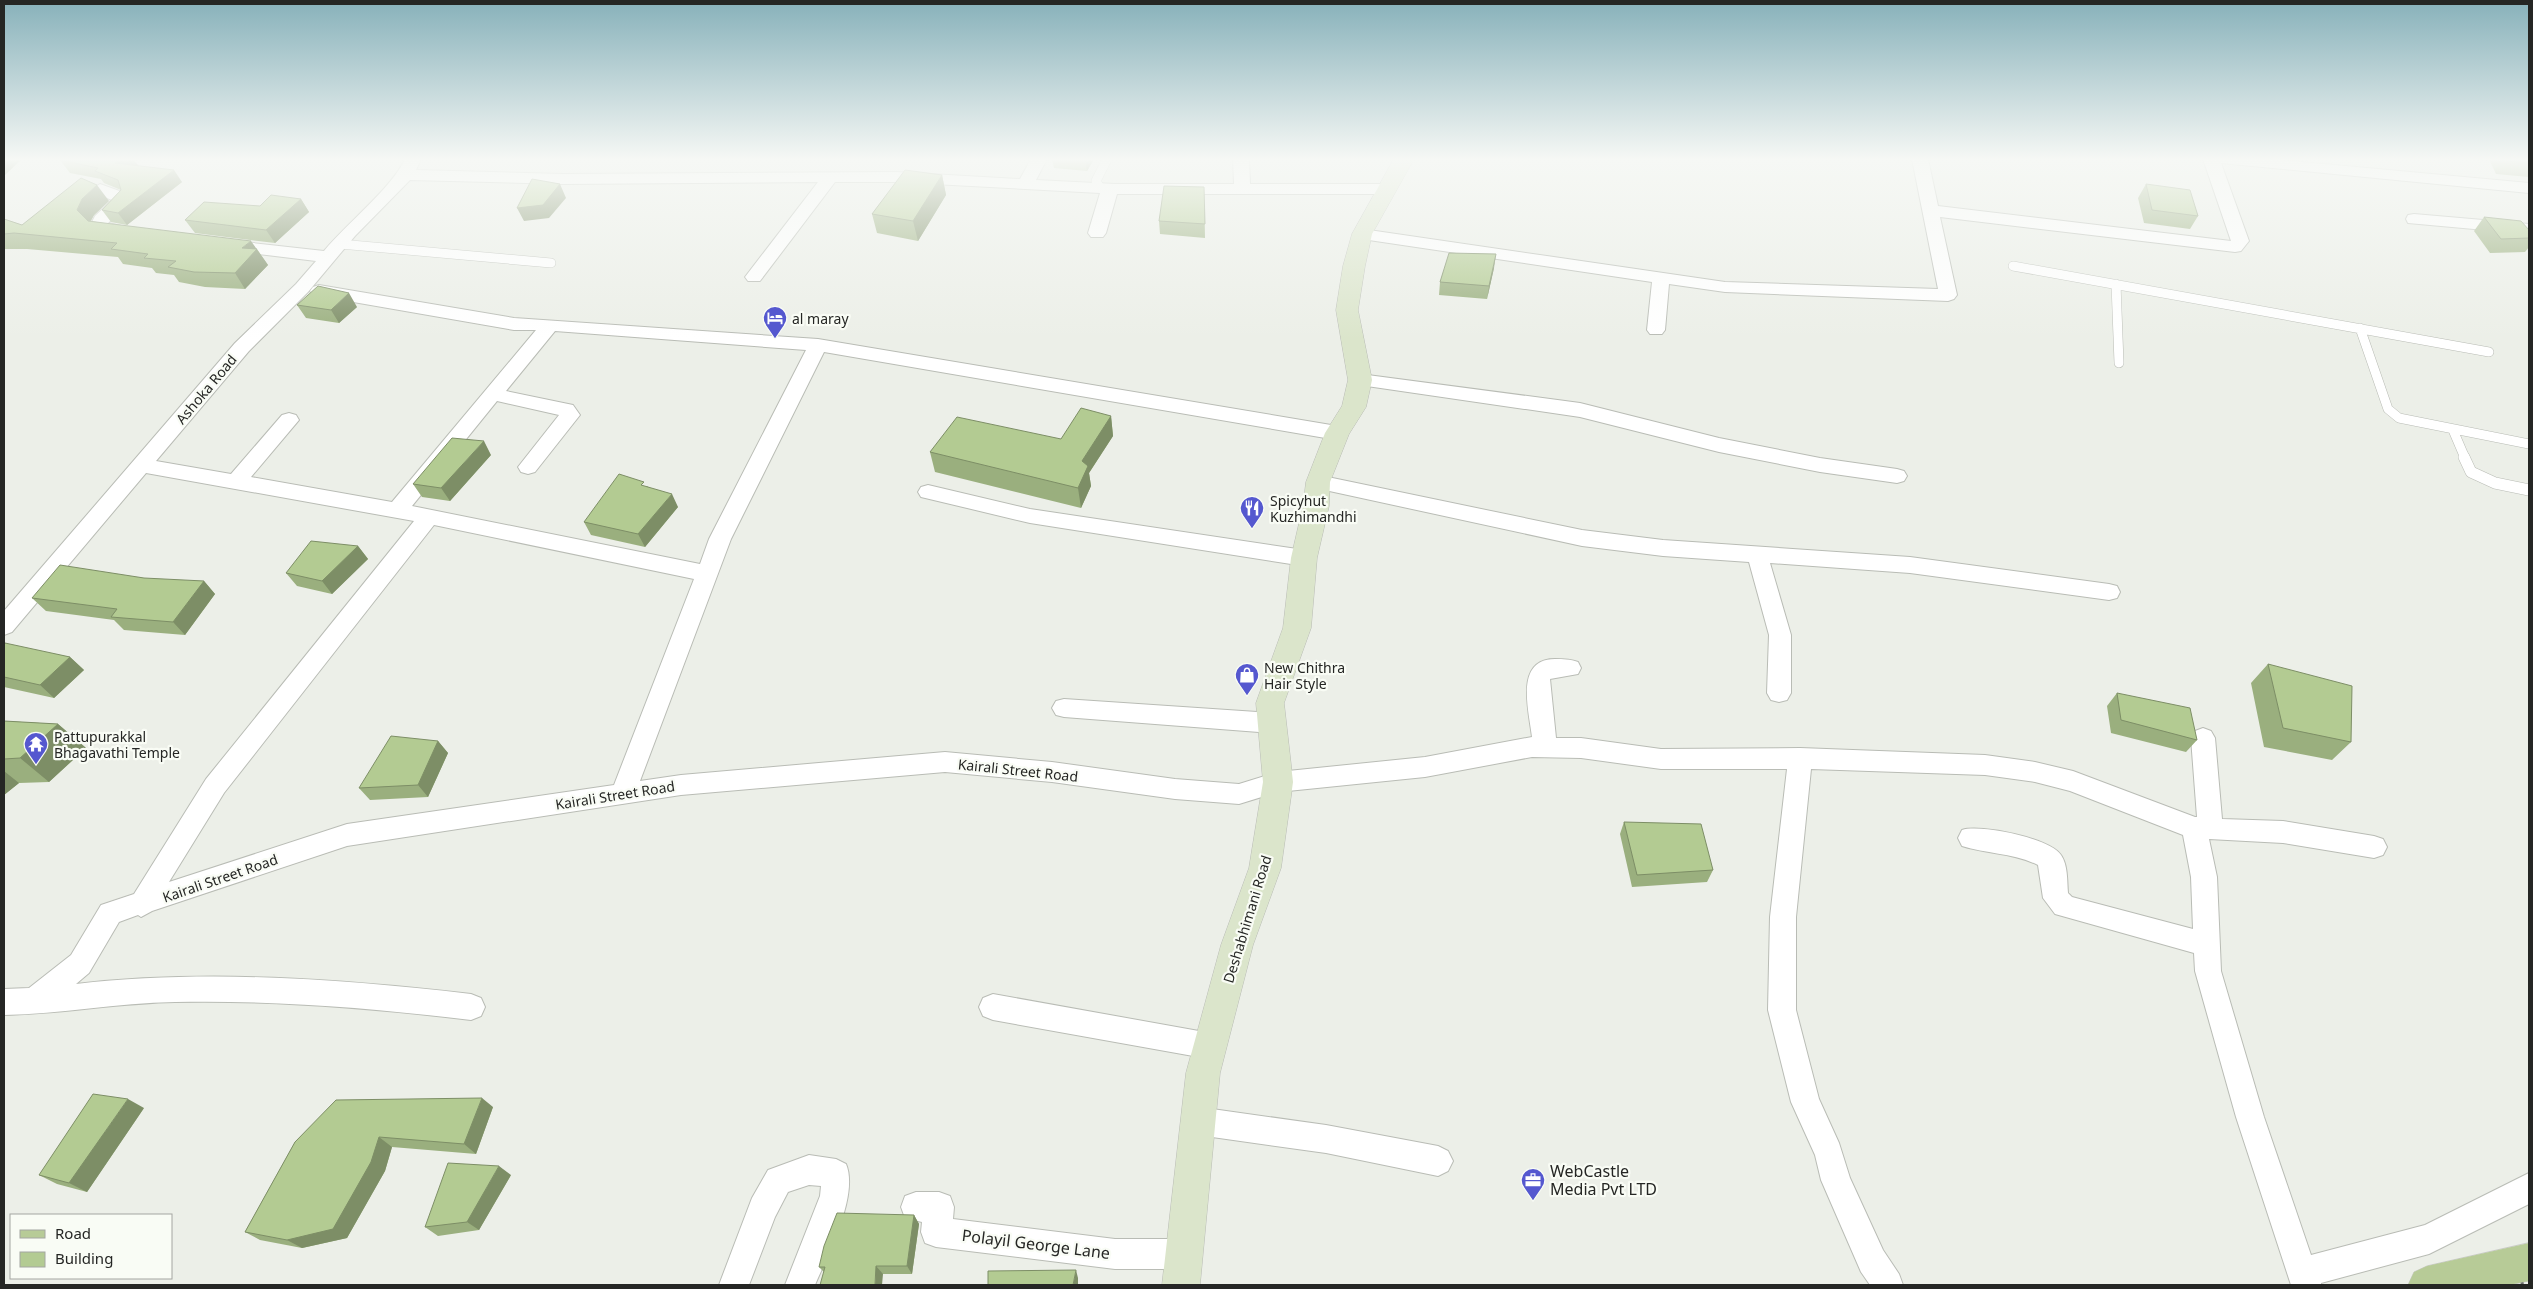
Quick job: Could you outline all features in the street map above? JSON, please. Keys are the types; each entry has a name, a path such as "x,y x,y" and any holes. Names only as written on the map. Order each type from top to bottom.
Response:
{"main road":[{"path":"2441,1284 2529,1262"}],"street":[{"path":"102,219 99,226 142,235"},
{"name":"Ashoka Road","path":"4,626 242,346 302,288 362,219"},
{"path":"754,276 798,219"},
{"path":"1097,233 1099,219"},
{"name":"Deshabhimani Road","path":"1181,1285 1203,1073 1237,945 1265,868 1278,782 1270,703 1297,628 1304,558 1316,506 1318,482 1337,433 1354,407 1360,380 1348,310 1362,234 1370,219"},
{"path":"1362,234 1725,287 1948,295 1932,219"},
{"path":"2011,219 2235,248 2240,241 2232,219"},
{"path":"2416,219 2529,229"},
{"path":"206,243 334,250"},
{"path":"1656,330 1661,277"},
{"path":"302,288 514,324 818,345 1337,433"},
{"path":"397,510 550,325"},
{"path":"623,794 720,540 818,345"},
{"path":"1360,380 1580,410 1719,444 1820,465 1897,476"},
{"path":"493,394 562,408 570,415 528,467"},
{"path":"236,481 289,420"},
{"path":"141,465 397,510 707,574"},
{"path":"1318,482 1363,489 1581,538 1666,549 1910,565 2108,592"},
{"path":"928,492 1030,516 1304,558"},
{"path":"141,905 215,786 429,517"},
{"path":"1758,556 1762,580 1774,606 1780,636 1779,693"},
{"path":"1545,748 1538,683 1540,675 1546,668 1570,668"},
{"path":"1064,708 1272,723"},
{"path":"2203,738 2202,828 2208,971 2250,1117 2304,1279 2430,1239 2529,1188"},
{"name":"Kairali Street Road","path":"34,1001 80,964 110,913 141,905 347,835 681,785 945,762 1052,772 1175,790 1239,794 1278,782 1425,767 1532,747 1580,748 1661,759 1800,758 1985,765 2035,772 2073,781 2202,828 2283,832 2374,847"},
{"path":"1800,758 1783,917 1782,1010 1805,1102 1829,1153 1836,1180 1872,1261 1888,1285"},
{"path":"1971,838 2038,852 2049,857 2052,862 2056,898 2064,906 2207,945"},
{"path":"4,1002 34,1001 132,991 275,989 381,996 470,1007"},
{"path":"993,1007 1210,1046"},
{"path":"1198,1121 1326,1139 1438,1161"},
{"path":"734,1285 763,1210 778,1180 809,1170 836,1174 835,1196 800,1285"},
{"name":"Polayil George Lane","path":"916,1207 939,1207 936,1232 1115,1254 1183,1254"}],"lane":[{"path":"334,250 551,263"},
{"path":"2013,266 2489,352"},
{"path":"2116,284 2119,362"},
{"path":"2360,328 2388,408 2399,418 2529,444"},
{"path":"2453,430 2471,472 2476,476 2495,483 2529,490"}],"building":[{"path":"4,219 22,225 29,219 86,219 88,221 251,241 242,248 257,249 235,273 194,272 168,267 176,261 144,258 148,254 111,249 117,243 14,233 4,234"},
{"path":"186,219 278,219 266,230"},
{"path":"1159,219 1205,219 1205,224 1159,221"},
{"path":"2486,219 2521,221 2529,230 2529,238 2501,239"},
{"path":"1449,253 1496,254 1489,286 1440,282"},
{"path":"318,286 349,293 331,310 297,305"},
{"path":"1081,408 1111,416 1082,461 1088,466 1078,488 930,452 957,417 1061,439"},
{"path":"452,438 484,441 441,488 413,484"},
{"path":"619,474 644,482 641,485 672,494 638,534 584,522"},
{"path":"311,541 358,546 322,581 286,573"},
{"path":"60,565 144,578 204,581 173,622 111,617 117,609 32,598"},
{"path":"5,643 70,657 40,685 4,677"},
{"path":"2268,664 2352,686 2351,742 2283,728"},
{"path":"2117,693 2190,708 2197,740 2121,720"},
{"path":"4,721 58,724 20,758 4,759"},
{"path":"391,736 438,741 418,785 359,788"},
{"path":"1624,822 1701,824 1713,870 1637,875"},
{"path":"93,1094 128,1099 69,1183 39,1175"},
{"path":"482,1098 464,1144 379,1137 371,1162 333,1229 287,1240 245,1232 295,1142 336,1100"},
{"path":"448,1163 499,1166 467,1222 425,1227"},
{"path":"837,1213 914,1215 907,1266 876,1266 875,1285 820,1285 825,1267 819,1267 824,1246"},
{"path":"1076,1270 1073,1285 988,1285 988,1271"}],"railway":[{"path":"2521,1285 2529,1283"}],"place":[{"name":"al maray","path":"775,339"},
{"name":"Spicyhut Kuzhimandhi","path":"1252,529"},
{"name":"New Chithra Hair Style","path":"1247,696"},
{"name":"Pattupurakkal Bhagavathi Temple","path":"36,765"},
{"name":"WebCastle Media Pvt LTD","path":"1533,1201"}]}
